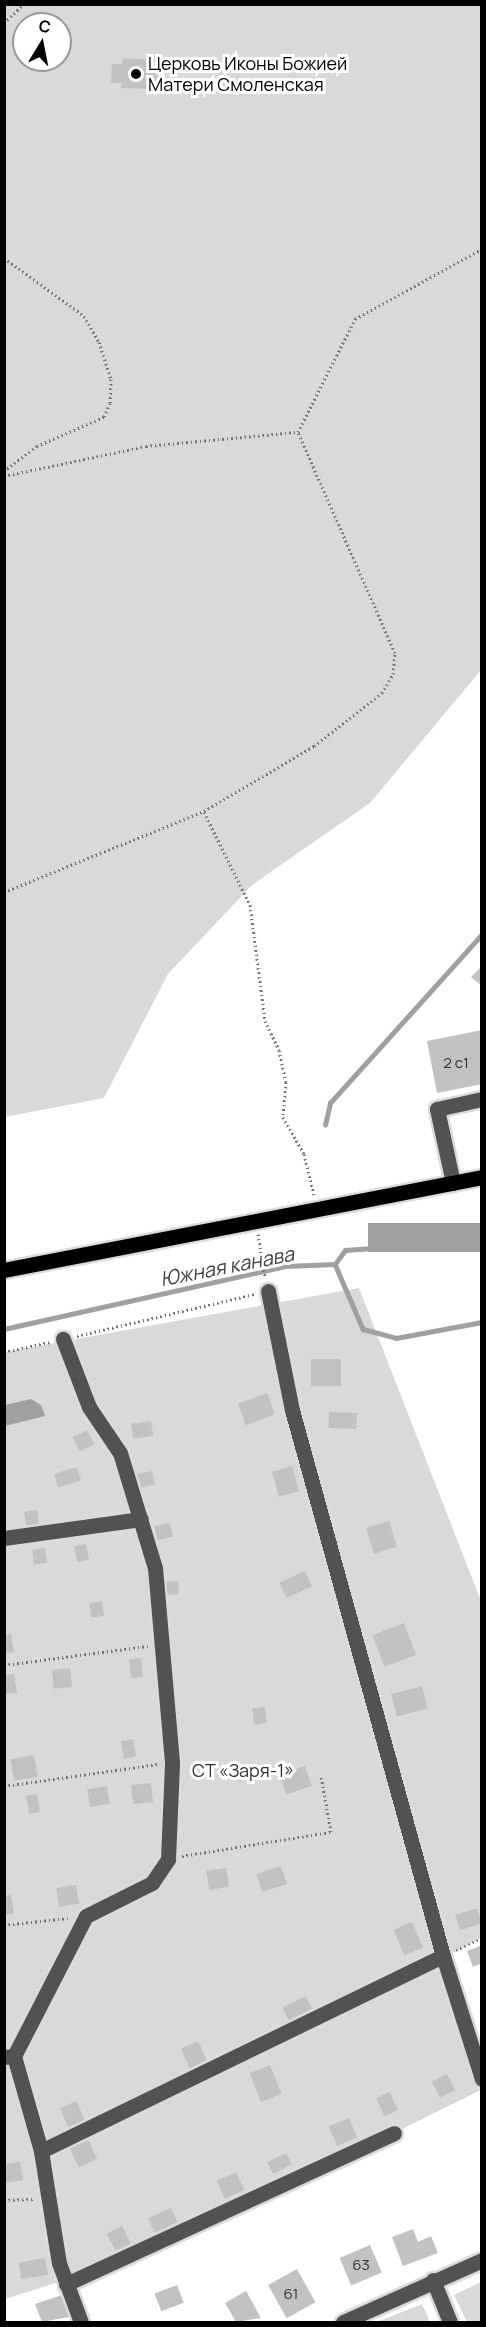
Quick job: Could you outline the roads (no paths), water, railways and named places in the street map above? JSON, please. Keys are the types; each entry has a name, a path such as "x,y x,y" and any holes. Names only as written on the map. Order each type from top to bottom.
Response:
{"main road":[{"path":"4,1270 482,1178"}],"street":[{"path":"453,1183 437,1109 482,1099"},
{"path":"268,1291 292,1410 443,1956 482,2079"},
{"path":"63,1340 89,1407 120,1453 155,1568 172,1762 168,1859 152,1883 86,1916 9,2056 41,2151 59,2263 81,2322"},
{"path":"4,1538 141,1519"},
{"path":"41,2151 443,1956"},
{"path":"66,2284 394,2133"},
{"path":"343,2322 482,2260"},
{"path":"433,2280 450,2322"}],"waterway":[{"path":"325,1125 330,1103 482,934"},
{"name":"Южная канава","path":"4,1329 286,1266 335,1264 345,1250 373,1248"},
{"path":"335,1264 363,1329 396,1338 482,1322"}],"place":[{"name":"Церковь Иконы Божией Матери Смоленская","path":"136,74"}],"park label":[{"name":"СТ «Заря-1»","path":"243,1770"}]}
